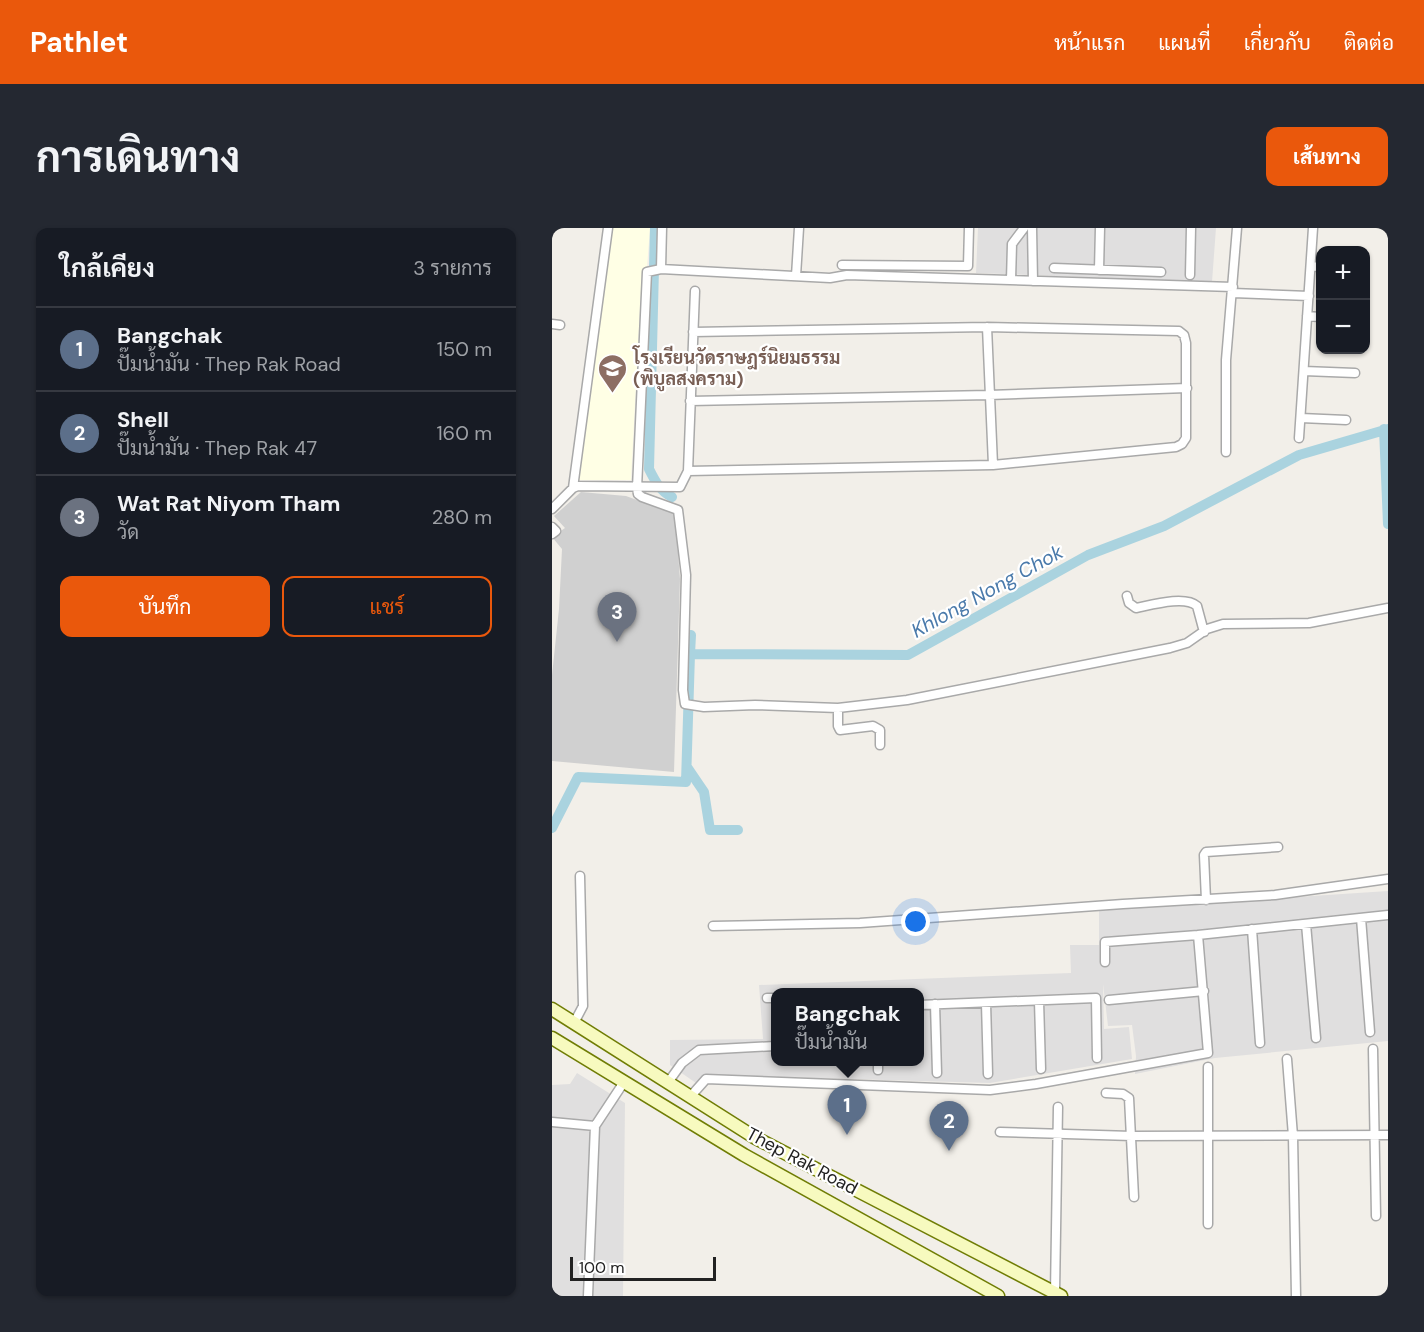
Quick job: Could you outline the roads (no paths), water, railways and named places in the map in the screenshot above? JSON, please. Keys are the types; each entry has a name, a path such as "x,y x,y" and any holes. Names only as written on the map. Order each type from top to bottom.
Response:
{"main road":[{"name":"Thep Rak Road","path":"552,1009 669,1081 690,1097 754,1137 1058,1295"},
{"name":"Thep Rak Road","path":"552,1038 744,1155 998,1296"}],"street":[{"path":"573,488 608,228"},
{"path":"659,269 662,228"},
{"path":"796,276 800,228"},
{"path":"842,265 968,266 969,228"},
{"path":"1011,280 1012,244 1024,228"},
{"path":"1032,228 1033,281"},
{"path":"1099,270 1100,228"},
{"path":"1190,275 1191,228"},
{"path":"1226,452 1226,360 1237,228"},
{"path":"1299,438 1307,316 1316,266 1313,228"},
{"path":"1054,268 1161,272"},
{"path":"1309,296 1233,290 1011,280 847,275 830,278 659,269 647,272 638,494 678,510 686,575 683,690 685,705 838,708 907,700 1077,668 1178,646 1223,624 1309,623 1388,608"},
{"path":"552,509 573,488 578,486 680,487 688,471 695,291"},
{"path":"1307,316 1316,317"},
{"path":"688,471 993,465 1182,444 1186,438 1186,343 1184,335 1179,331 987,327 693,332"},
{"path":"987,327 993,465"},
{"path":"1304,371 1355,373"},
{"path":"690,401 989,395 1187,388"},
{"path":"1301,418 1346,420"},
{"path":"552,527 556,531 552,534"},
{"path":"1126,596 1129,603 1136,608 1183,600 1194,603 1197,606 1204,632"},
{"path":"838,708 840,730 873,726 880,730 880,745"},
{"path":"1206,900 1204,855 1206,852 1278,847"},
{"path":"574,1023 583,1006 580,876"},
{"path":"713,926 860,923 1206,900 1275,895 1388,879"},
{"path":"1105,962 1105,942 1388,915"},
{"path":"1361,918 1370,1032"},
{"path":"1306,924 1316,1038"},
{"path":"1252,929 1260,1043"},
{"path":"690,1097 706,1079 990,1090 1208,1053 1198,934"},
{"path":"1108,1000 1204,991"},
{"path":"924,1005 1096,999 1097,1058"},
{"path":"1040,1001 1041,1069"},
{"path":"986,1003 988,1074"},
{"path":"935,1004 937,1073"},
{"path":"669,1081 682,1063 697,1051 771,1046"},
{"path":"1373,1049 1376,1216"},
{"path":"1287,1059 1293,1136 1296,1296"},
{"path":"1208,1067 1208,1224"},
{"path":"588,1296 595,1126 624,1082"},
{"path":"1107,1093 1127,1095 1132,1136 1134,1197"},
{"path":"1058,1107 1058,1295"},
{"path":"552,1122 595,1126"},
{"path":"1000,1132 1132,1136 1388,1135"}],"waterway":[{"path":"655,228 649,469 661,489 672,497"},
{"path":"1384,429 1388,524"},
{"name":"Khlong Nong Chok","path":"552,828 578,777 686,782 690,654 908,655 1088,555 1164,526 1299,455 1388,429"},
{"path":"690,654 691,635"},
{"path":"687,767 704,792 710,830 738,830"}],"place":[{"name":"โรงเรียนวัดราษฎร์นิยมธรรม (พิบูลสงคราม)","path":"612,394"},
{"name":"Wat Rat Niyom Tham","path":"617,642"},
{"name":"Bangchak","path":"847,1135"},
{"name":"Shell","path":"949,1151"}]}
